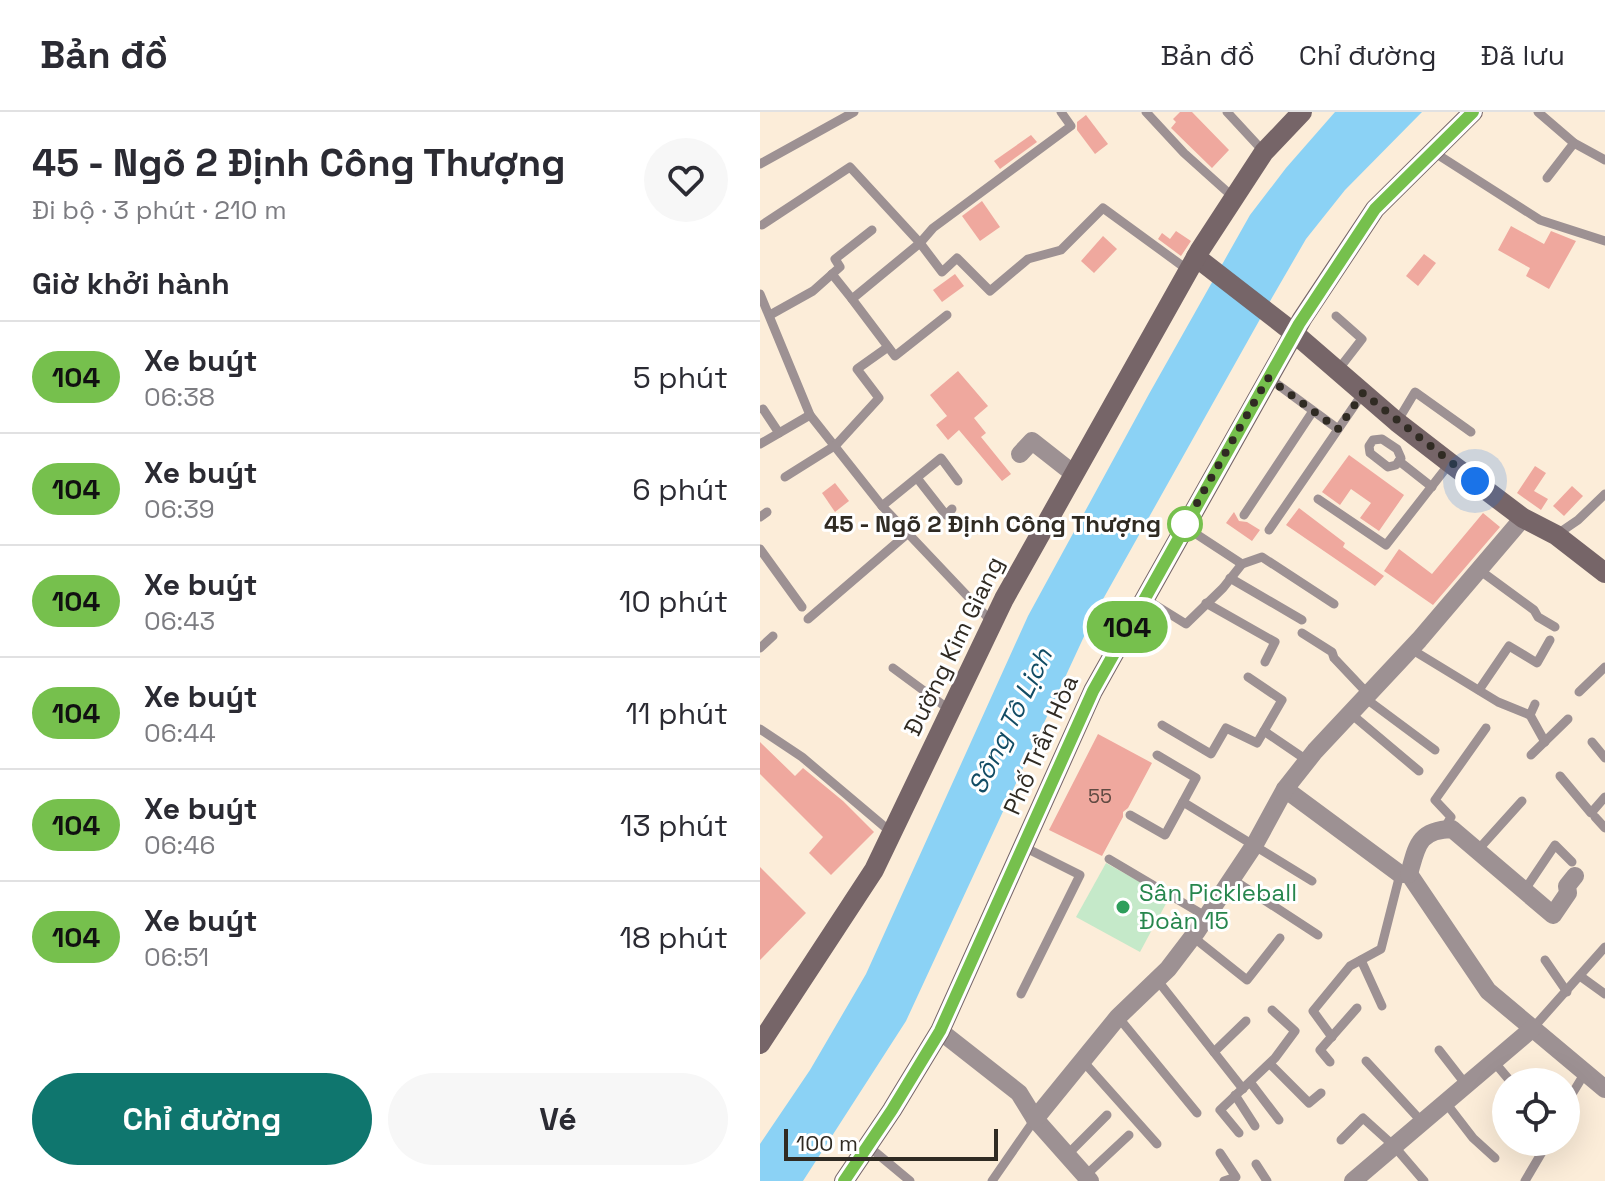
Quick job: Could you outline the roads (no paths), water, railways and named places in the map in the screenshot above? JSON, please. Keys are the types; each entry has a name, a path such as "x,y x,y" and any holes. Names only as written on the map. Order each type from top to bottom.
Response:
{"main road":[{"name":"Đường Kim Giang","path":"760,1044 874,870 992,622 1074,474 1198,265 1233,197 1264,152 1302,112"},
{"name":"Phố Trần Hòa","path":"844,1181 940,1031 1093,691 1294,333 1375,209 1473,112"},
{"path":"1198,265 1278,320 1450,463 1523,518 1556,535 1605,573"}],"street":[{"path":"1020,454 1032,441 1074,474"},
{"path":"1035,1119 1118,1017 1158,981 1193,937 1255,844 1285,789 1523,518"},
{"path":"1285,789 1405,874 1488,991 1605,1089"},
{"path":"1405,874 1424,836 1452,829 1553,915 1568,893 1567,886 1574,869"},
{"path":"1353,1181 1533,1028"},
{"path":"940,1031 1019,1093 1035,1119 1087,1179"}],"lane":[{"path":"760,164 854,112"},
{"path":"852,299 920,243 933,228 1071,126 1061,112"},
{"path":"1146,112 1184,153 1233,197"},
{"path":"1227,112 1264,152"},
{"path":"1538,112 1574,143 1605,160"},
{"path":"1547,178 1574,143"},
{"path":"1431,151 1540,220 1605,241"},
{"path":"761,225 850,167 920,243 942,272 957,258 990,291 1028,259 1061,250 1103,208 1198,265"},
{"path":"770,315 813,291 840,267 835,259 872,230"},
{"path":"832,274 895,356 947,315"},
{"path":"761,297 810,415 882,506 992,622"},
{"path":"1336,316 1362,339 1338,370"},
{"path":"785,477 836,445 879,398 857,369 888,347"},
{"path":"1268,378 1338,429"},
{"path":"1390,444 1415,392 1471,432"},
{"path":"1269,530 1363,393"},
{"path":"763,409 779,433"},
{"path":"1244,515 1313,411"},
{"path":"760,444 810,415"},
{"path":"1382,439 1390,444 1397,449 1401,458 1396,465 1388,467 1370,453 1369,446 1373,440 1382,439"},
{"path":"882,506 941,458 958,481"},
{"path":"1399,461 1432,487"},
{"path":"1318,499 1386,545 1450,463"},
{"path":"917,478 946,515 952,509"},
{"path":"1556,535 1578,520 1605,494"},
{"path":"1184,526 1242,564"},
{"path":"808,619 907,534"},
{"path":"760,549 802,607"},
{"path":"1144,598 1186,624 1242,564 1262,557 1334,604"},
{"path":"1478,569 1555,627"},
{"path":"1230,578 1302,620"},
{"path":"1206,603 1275,642 1265,662"},
{"path":"1302,633 1332,652 1366,696 1435,750"},
{"path":"760,648 773,636"},
{"path":"1479,690 1509,646 1537,663 1550,640"},
{"path":"1411,649 1498,702 1530,715 1545,742"},
{"path":"1579,692 1605,667"},
{"path":"893,668 950,710"},
{"path":"1162,725 1211,754 1226,728 1257,743 1282,700 1248,677"},
{"path":"1530,715 1535,704"},
{"path":"1350,713 1419,771"},
{"path":"1531,755 1568,719"},
{"path":"1444,829 1451,817 1435,800 1486,728"},
{"path":"760,729 802,757 892,833"},
{"path":"1264,731 1308,761"},
{"path":"1592,742 1605,758"},
{"path":"1130,815 1165,835 1196,778 1157,755"},
{"path":"1560,776 1591,813 1605,797"},
{"path":"1477,851 1522,801"},
{"path":"1183,802 1312,881"},
{"path":"1595,817 1605,828"},
{"path":"1524,891 1555,845 1574,869"},
{"path":"1021,994 1080,875 1023,846"},
{"path":"1109,859 1207,917"},
{"path":"1332,1037 1313,1011 1350,966 1381,949 1405,874"},
{"path":"1232,879 1318,935"},
{"path":"1193,937 1247,980 1280,938"},
{"path":"1533,1028 1605,947"},
{"path":"1361,960 1382,1006"},
{"path":"1545,960 1567,992"},
{"path":"1580,976 1605,994"},
{"path":"1158,981 1243,1089 1279,1120"},
{"path":"1330,1062 1320,1050 1357,1008"},
{"path":"1239,1133 1220,1110 1270,1064 1295,1031 1272,1010"},
{"path":"1118,1017 1197,1113"},
{"path":"1214,1052 1246,1021"},
{"path":"1439,1050 1467,1086"},
{"path":"1082,1060 1157,1144"},
{"path":"1366,1061 1423,1123"},
{"path":"1495,1063 1499,1068"},
{"path":"1270,1064 1309,1103 1321,1093"},
{"path":"1580,1081 1586,1071"},
{"path":"1243,1089 1255,1126"},
{"path":"1446,1103 1473,1138 1495,1158"},
{"path":"1067,1155 1107,1115"},
{"path":"1341,1140 1363,1118 1394,1146 1424,1181"},
{"path":"992,1181 1035,1119"},
{"path":"1087,1179 1129,1135"},
{"path":"868,1146 910,1181"},
{"path":"1220,1153 1236,1177 1224,1181"},
{"path":"1525,1181 1540,1156"},
{"path":"1256,1164 1267,1181"}],"water":[{"name":"Sông Tô Lịch","path":"1335,112 1422,112 1345,190 1306,239 1273,296 1093,617 906,1021 803,1181 760,1181 760,1144 810,1070 866,974 1028,616 1250,215"}],"place":[{"name":"45 - Ngõ 2 Định Công Thượng","path":"1185,524"},
{"name":"Sân Pickleball Đoàn 15","path":"1123,907"}]}
